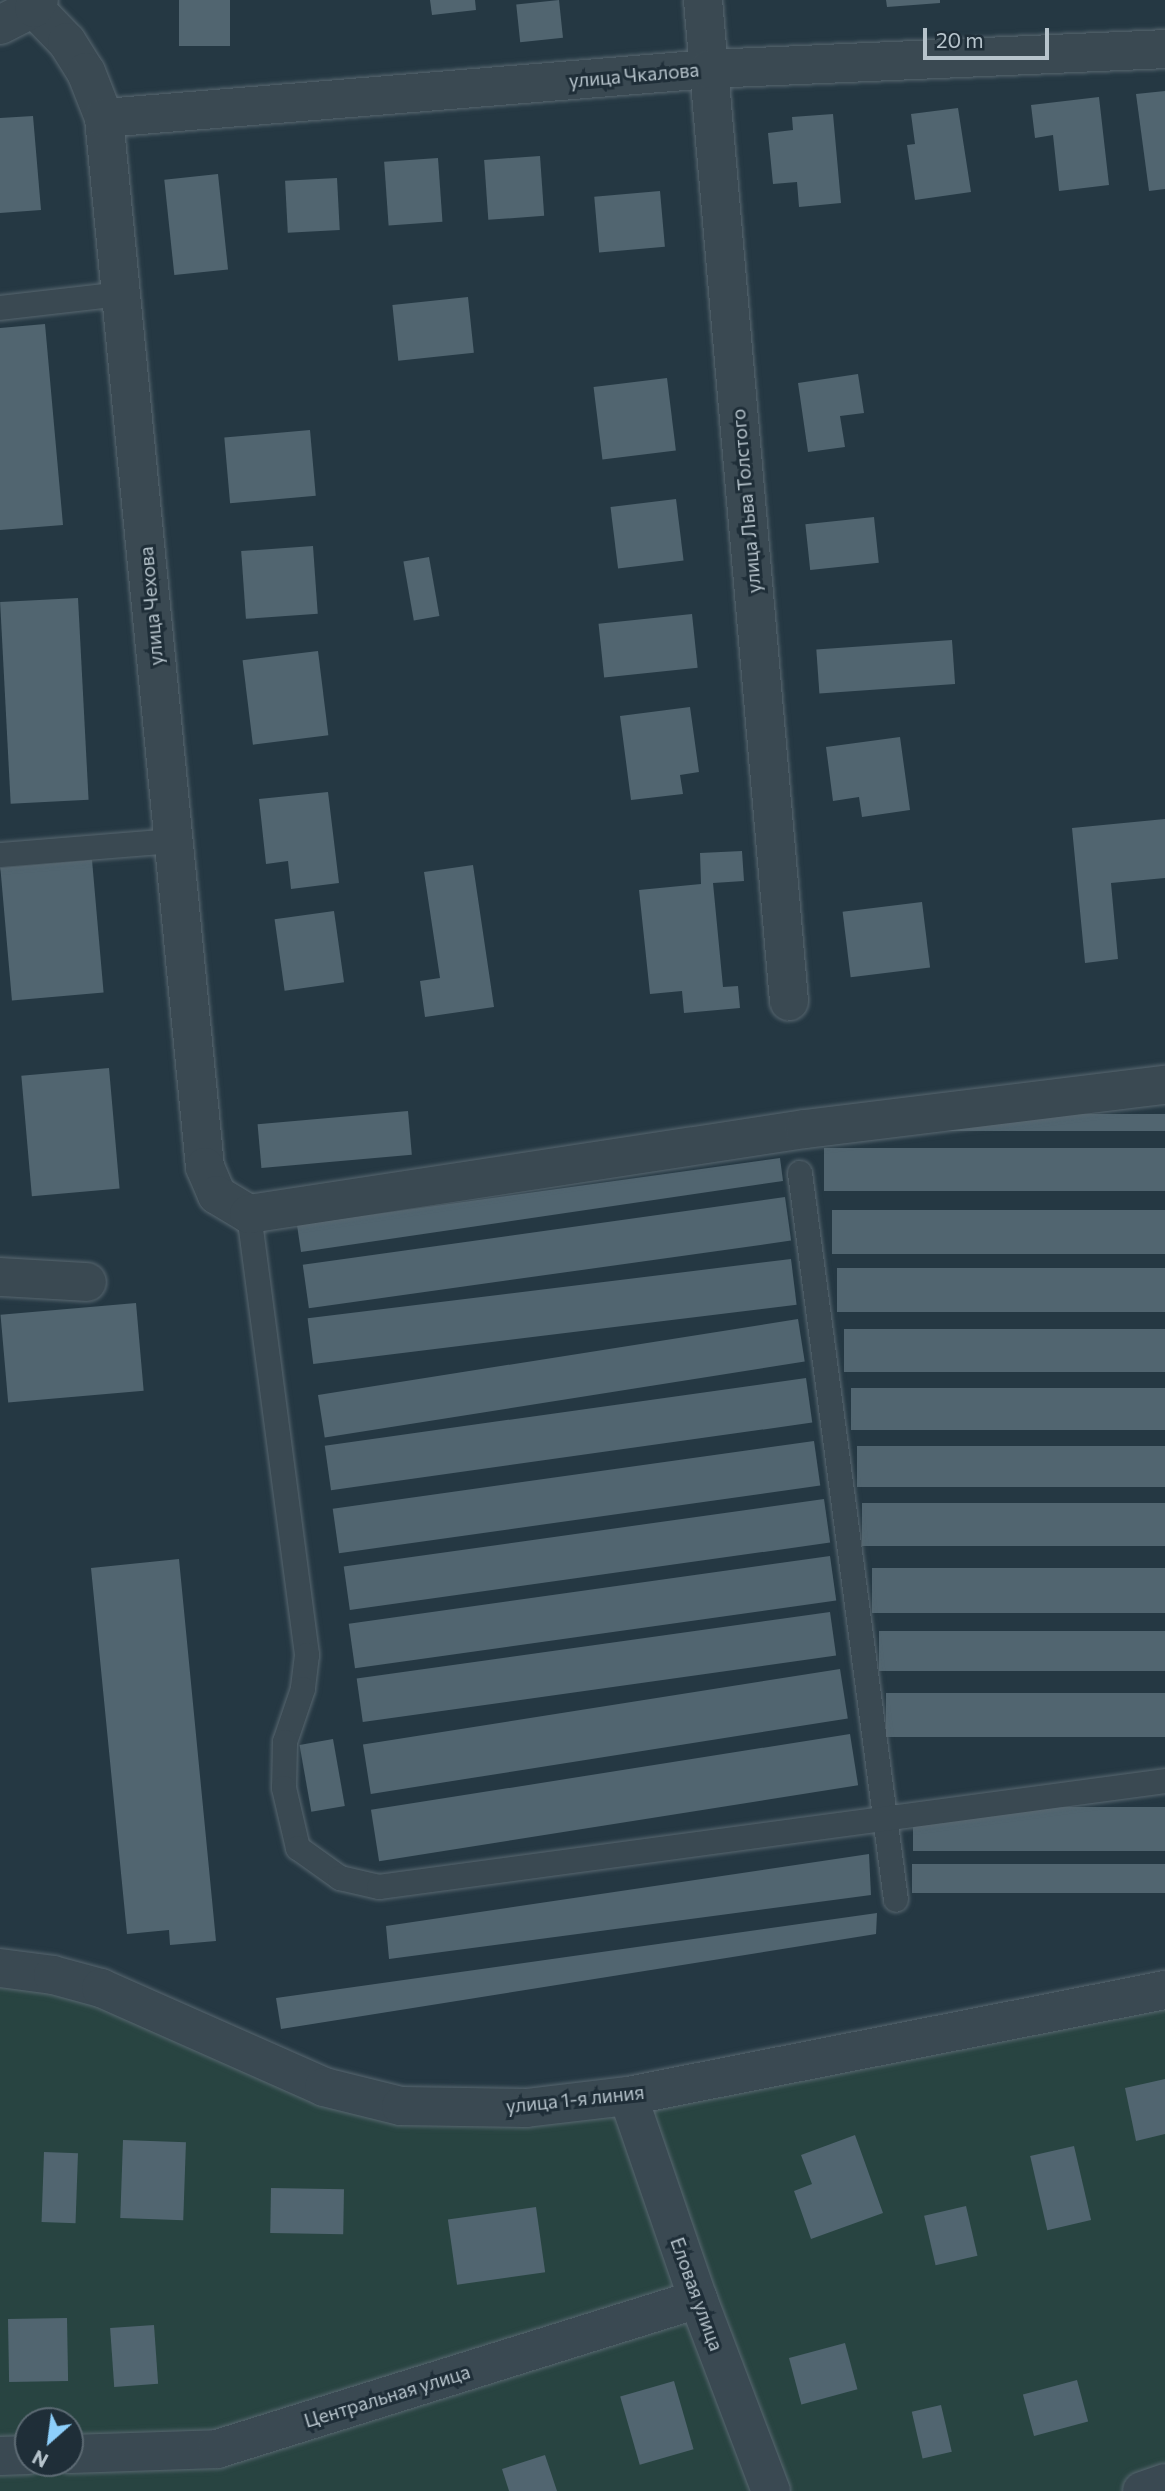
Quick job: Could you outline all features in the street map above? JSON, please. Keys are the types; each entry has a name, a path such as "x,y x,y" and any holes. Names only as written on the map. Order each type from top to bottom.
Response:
{"street":[{"name":"улица Льва Толстого","path":"703,0 789,1001"},
{"path":"0,25 36,4"},
{"name":"улица Чехова","path":"36,4 67,42 86,72 104,118 205,1167 217,1195 248,1214"},
{"name":"улица Чкалова","path":"104,118 709,69 1165,49"},
{"path":"248,1214 805,1129 1165,1086"},
{"path":"0,1277 88,1282"},
{"name":"улица 1-я линия","path":"0,1968 52,1975 101,1989 324,2087 401,2106 526,2108 628,2096 1165,1990"},
{"name":"Еловая улица","path":"628,2096 698,2299 771,2491"},
{"name":"Центральная улица","path":"84,2454 217,2449 698,2299"},
{"path":"1142,2491 1165,2483"}],"lane":[{"path":"0,308 121,294"},
{"path":"0,855 173,841"},
{"path":"800,1173 896,1900"},
{"path":"248,1214 307,1655 303,1689 285,1742 284,1788 298,1848 340,1878 379,1887 1165,1781"}],"green space":[{"path":"0,1956 424,2115 1165,1991 1165,2491 0,2491"}],"building":[{"path":"179,0 230,0 230,46 179,46"},
{"path":"430,0 475,0 476,10 432,15"},
{"path":"559,0 563,38 520,42 516,4"},
{"path":"886,0 940,0 940,3 887,7"},
{"path":"1165,91 1165,189 1149,191 1136,94"},
{"path":"1099,97 1109,185 1059,191 1053,135 1035,138 1031,105"},
{"path":"958,108 971,192 915,200 907,145 915,144 911,114"},
{"path":"833,114 841,203 799,207 797,182 773,184 768,133 793,130 792,117"},
{"path":"33,116 41,210 0,213 0,118"},
{"path":"540,156 544,216 488,220 484,160"},
{"path":"438,158 442,222 389,226 384,162"},
{"path":"218,174 228,269 174,275 164,180"},
{"path":"337,178 340,230 288,233 285,181"},
{"path":"660,191 665,247 599,253 594,197"},
{"path":"468,297 474,353 398,361 392,305"},
{"path":"45,324 63,525 0,530 0,328"},
{"path":"858,374 864,413 840,416 845,447 808,452 798,383"},
{"path":"667,378 676,450 602,459 594,387"},
{"path":"310,430 316,496 230,503 224,437"},
{"path":"676,499 684,561 618,569 610,507"},
{"path":"874,517 879,563 810,570 805,524"},
{"path":"313,546 318,614 246,619 241,551"},
{"path":"429,557 439,616 414,621 403,562"},
{"path":"78,598 89,800 11,804 0,602"},
{"path":"692,614 698,668 604,678 599,624"},
{"path":"952,640 955,684 819,693 816,649"},
{"path":"318,651 328,735 253,745 243,660"},
{"path":"690,707 699,772 680,775 683,794 631,800 620,716"},
{"path":"900,737 910,810 862,817 859,797 833,801 826,747"},
{"path":"328,792 339,883 291,889 288,861 266,864 259,799"},
{"path":"1165,819 1165,878 1111,883 1118,959 1085,963 1072,828"},
{"path":"742,851 744,881 713,883 723,987 738,986 740,1008 684,1013 682,991 650,994 639,890 701,884 700,853"},
{"path":"92,860 104,992 12,1001 0,868"},
{"path":"473,865 494,1007 425,1017 420,981 440,978 424,872"},
{"path":"922,902 930,968 851,977 843,912"},
{"path":"334,911 344,982 285,991 275,919"},
{"path":"109,1068 120,1189 32,1196 21,1076"},
{"path":"408,1111 412,1155 261,1168 258,1124"},
{"path":"819,1114 1165,1114 1165,1131 819,1131"},
{"path":"824,1148 1165,1148 1165,1191 824,1191"},
{"path":"780,1158 783,1181 301,1252 297,1225"},
{"path":"785,1197 791,1241 309,1308 303,1265"},
{"path":"832,1210 1165,1210 1165,1254 832,1254"},
{"path":"791,1259 797,1305 313,1364 308,1318"},
{"path":"837,1268 1165,1268 1165,1312 837,1312"},
{"path":"136,1303 144,1391 8,1403 1,1315"},
{"path":"798,1319 805,1361 325,1437 318,1395"},
{"path":"844,1329 1165,1329 1165,1372 844,1372"},
{"path":"806,1378 812,1423 331,1490 325,1446"},
{"path":"851,1388 1165,1388 1165,1430 851,1430"},
{"path":"814,1441 820,1486 339,1553 333,1509"},
{"path":"857,1446 1165,1446 1165,1487 857,1487"},
{"path":"824,1499 830,1543 350,1610 344,1566"},
{"path":"862,1503 1165,1503 1165,1546 862,1546"},
{"path":"830,1556 836,1601 355,1668 349,1624"},
{"path":"179,1559 216,1941 170,1945 169,1930 127,1934 91,1568"},
{"path":"872,1568 1165,1568 1165,1613 872,1613"},
{"path":"830,1612 836,1656 363,1722 357,1679"},
{"path":"879,1631 1165,1631 1165,1671 879,1671"},
{"path":"840,1669 848,1718 371,1794 363,1745"},
{"path":"886,1693 1165,1693 1165,1737 886,1737"},
{"path":"850,1734 858,1785 379,1861 371,1810"},
{"path":"333,1739 345,1806 311,1812 300,1745"},
{"path":"913,1807 1165,1807 1165,1851 913,1851"},
{"path":"869,1854 871,1895 389,1959 386,1926"},
{"path":"912,1864 1165,1864 1165,1893 912,1893"},
{"path":"877,1913 876,1934 281,2029 276,1998"},
{"path":"1165,2079 1165,2134 1136,2141 1125,2088"},
{"path":"855,2135 883,2213 811,2239 794,2191 812,2184 801,2155"},
{"path":"123,2140 186,2142 183,2220 120,2218"},
{"path":"1074,2146 1091,2220 1047,2230 1030,2156"},
{"path":"44,2152 78,2153 76,2223 42,2222"},
{"path":"271,2188 344,2189 343,2234 270,2233"},
{"path":"966,2206 977,2256 936,2265 924,2216"},
{"path":"536,2207 545,2272 457,2285 448,2219"},
{"path":"67,2318 68,2381 9,2382 8,2319"},
{"path":"154,2325 158,2384 114,2387 110,2328"},
{"path":"845,2343 857,2389 801,2404 789,2358"},
{"path":"1077,2380 1088,2422 1034,2436 1023,2394"},
{"path":"674,2381 694,2449 640,2465 620,2396"},
{"path":"941,2405 952,2452 923,2459 912,2412"},
{"path":"545,2455 557,2491 509,2491 502,2469"}]}
